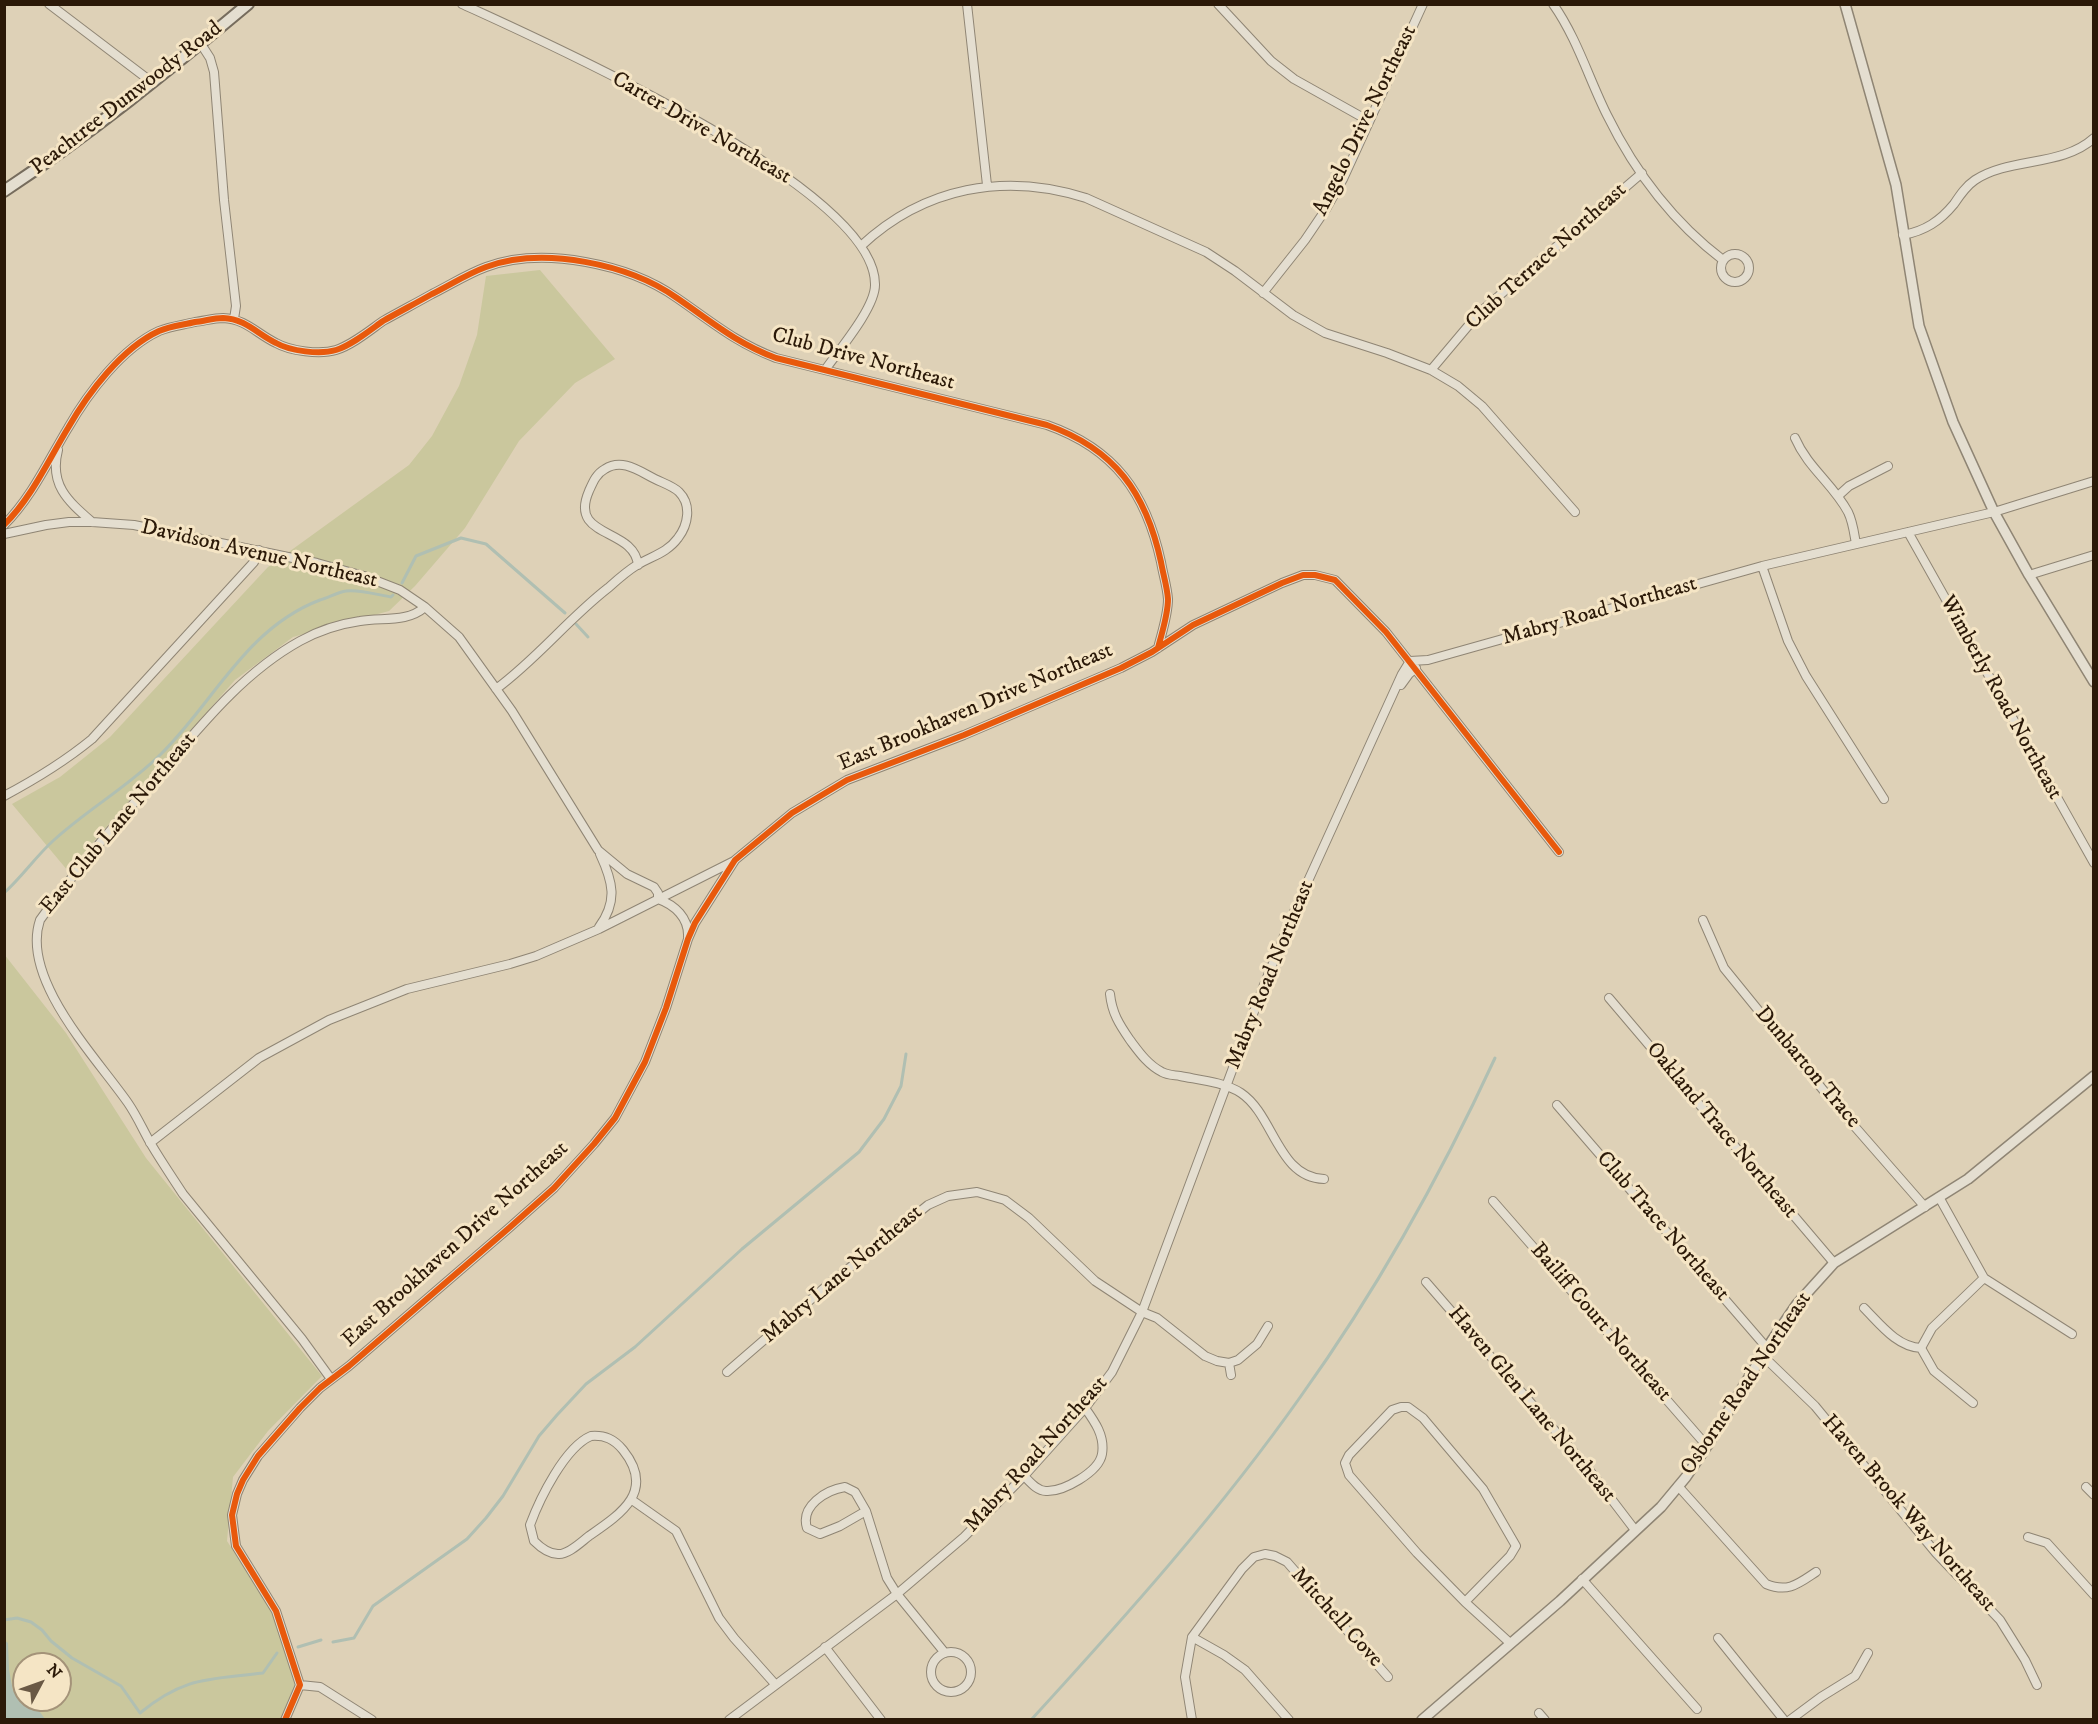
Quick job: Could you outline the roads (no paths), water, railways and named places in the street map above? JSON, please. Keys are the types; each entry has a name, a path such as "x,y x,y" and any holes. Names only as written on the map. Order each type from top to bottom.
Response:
{"main road":[{"name":"Peachtree Dunwoody Road","path":"4,191 64,151 201,44 248,4"}],"street":[{"path":"49,4 153,82"},
{"name":"Carter Drive Northeast","path":"462,4 616,78 723,137 789,178 840,223 861,246 874,273 874,295 868,308 825,370"},
{"path":"967,4 987,185"},
{"path":"1218,4 1270,61 1294,79 1369,121"},
{"name":"Angelo Drive Northeast","path":"1263,293 1305,240 1343,180 1423,4"},
{"path":"1553,4 1570,34 1625,149 1680,224 1723,260"},
{"path":"1845,4 1896,185 1919,326 1953,422 1994,512 2094,682"},
{"path":"4,525 26,500 61,440 98,384 142,341 175,326 219,318 234,319 236,306 224,200 214,72 210,58 201,44"},
{"path":"1903,235 1928,227 1941,218 1963,190 1976,180 2005,169 2070,152 2094,138"},
{"name":"Club Terrace Northeast","path":"1431,370 1479,313 1642,173"},
{"path":"861,246 874,234 914,208 956,192 987,185 1038,186 1066,191 1086,198 1206,252 1293,315 1325,333 1431,370 1458,386 1482,406 1575,512"},
{"name":"Club Drive Northeast","path":"234,319 251,326 277,344 306,352 335,350 391,317 486,267 517,259 566,258 590,263 656,285 736,340 776,358 1047,425 1077,438 1102,455 1121,472 1136,492 1148,514 1155,535 1168,599 1158,648"},
{"path":"1795,438 1802,454 1838,496 1848,512 1854,526 1856,544"},
{"path":"61,440 56,462 59,485 69,501 92,522"},
{"path":"496,689 520,671 579,611 638,565 663,553 680,537 686,521 687,505 678,492 634,468 614,464 599,473 593,482 585,500 585,513 596,528 622,541 633,550 638,565"},
{"path":"1838,496 1849,486 1888,466"},
{"name":"Mabry Road Northeast","path":"729,1719 897,1594 963,1537 1024,1476 1085,1408 1112,1372 1142,1312 1262,990 1293,914 1390,700 1413,665 1762,566 1994,512 2094,481"},
{"name":"Davidson Avenue Northeast","path":"4,534 46,525 92,522 160,529 317,563 374,579 400,590 459,637 496,689 598,850 609,874 612,896 610,908 598,928"},
{"name":"Wimberly Road Northeast","path":"1908,532 2094,863"},
{"path":"4,796 41,776 92,739 254,562 259,550"},
{"path":"2029,575 2094,555"},
{"path":"1762,566 1788,641 1884,799"},
{"name":"East Brookhaven Drive Northeast","path":"300,1685 276,1611 236,1546 232,1515 237,1494 258,1456 300,1407 554,1188 615,1118 645,1062 695,923 735,860 792,813 847,780 964,735 1121,668 1158,648 1193,625 1282,583 1303,575 1315,575 1335,580 1386,632 1559,852"},
{"name":"East Club Lane Northeast","path":"331,1379 302,1339 183,1194 150,1143 130,1105 81,1041 45,982 35,944 36,932 40,920 64,885 240,684 283,651 316,633 357,621 409,617 424,607"},
{"name":"Davidson Avenue Northeast","path":"598,850 627,874 654,887 675,890"},
{"path":"150,1143 259,1058 329,1020 407,989 510,964 565,944 735,860"},
{"path":"654,887 658,893 658,899"},
{"path":"658,899 667,902 683,917 688,930 688,939"},
{"name":"Dunbarton Trace","path":"1703,920 1724,968 1828,1096 1925,1207"},
{"path":"1110,994 1116,1019 1149,1064 1164,1073 1227,1086 1241,1093 1258,1109 1275,1141 1296,1168 1313,1178 1324,1179"},
{"name":"Oakland Trace Northeast","path":"1609,998 1834,1263"},
{"name":"Osborne Road Northeast","path":"1422,1719 1661,1507 1707,1446 1797,1304 1834,1263 1968,1179 2094,1076"},
{"name":"Club Trace Northeast","path":"1557,1105 1765,1352"},
{"name":"Mabry Lane Northeast","path":"727,1372 928,1205 948,1196 976,1192 1005,1200 1029,1218 1095,1281 1142,1312 1157,1318 1205,1356 1229,1363"},
{"path":"1939,1197 1984,1278 2072,1334"},
{"name":"Bailiff Court Northeast","path":"1493,1201 1707,1446"},
{"path":"1921,1348 1932,1328 1984,1278"},
{"name":"Haven Glen Lane Northeast","path":"1426,1282 1590,1471 1635,1530"},
{"path":"1864,1308 1901,1342 1910,1347 1921,1348"},
{"path":"1231,1375 1229,1363 1250,1352 1268,1326"},
{"path":"1921,1348 1934,1371 1972,1403"},
{"name":"Haven Brook Way Northeast","path":"1765,1352 1815,1406 1936,1553 2000,1620 2025,1660 2037,1685"},
{"path":"1465,1602 1510,1556 1516,1546 1483,1489 1423,1418 1408,1407 1392,1410 1349,1455 1345,1463 1348,1475 1417,1553 1465,1602 1510,1643"},
{"path":"1024,1476 1034,1486 1044,1491 1055,1490 1080,1479 1096,1466 1102,1453 1101,1435 1085,1408"},
{"path":"591,1436 604,1436 611,1439 627,1455 635,1469 636,1476 632,1500 620,1514 565,1553 556,1555 547,1551 534,1541 531,1535 532,1518 563,1461 579,1442 591,1436"},
{"path":"1678,1486 1766,1584 1776,1588 1786,1588 1796,1585 1816,1572"},
{"path":"866,1511 820,1534 807,1528 804,1520 810,1505 836,1489 845,1487 855,1492 866,1511 886,1578 945,1653"},
{"path":"2086,1487 2094,1495"},
{"path":"632,1500 676,1531 719,1618 775,1684"},
{"path":"2028,1537 2047,1543 2094,1595"},
{"name":"Mitchell Cove","path":"1192,1719 1185,1677 1192,1637 1242,1569 1254,1557 1265,1554 1287,1562 1388,1677"},
{"path":"1582,1579 1697,1709"},
{"path":"1192,1637 1224,1654 1245,1670 1289,1719"},
{"path":"1718,1638 1784,1719"},
{"path":"825,1647 881,1719"},
{"path":"957,1652 964,1655 970,1668 968,1683 952,1693 939,1689 931,1676 932,1666 945,1653 957,1652"},
{"path":"1790,1719 1821,1696 1855,1676 1868,1653"},
{"path":"285,1719 300,1685 320,1687 372,1719"},
{"path":"1539,1713 1545,1719"}],"waterway":[{"path":"402,583 416,556 461,538 486,544 565,613"},
{"path":"4,893 54,840 149,766 180,734 251,647 271,629 294,613 343,592 368,592 391,597 393,595"},
{"path":"576,624 588,637"},
{"path":"333,1642 354,1638 373,1606 467,1539 503,1496 539,1436 586,1384 635,1347 742,1249 859,1152 884,1119 901,1086 906,1054"},
{"path":"1031,1720 1205,1522 1301,1396 1356,1315 1406,1232 1495,1058"},
{"path":"4,1620 17,1618 31,1622 72,1658 121,1686 140,1713 156,1701 184,1686 212,1679 263,1673 277,1653"},
{"path":"298,1647 321,1640"}]}
